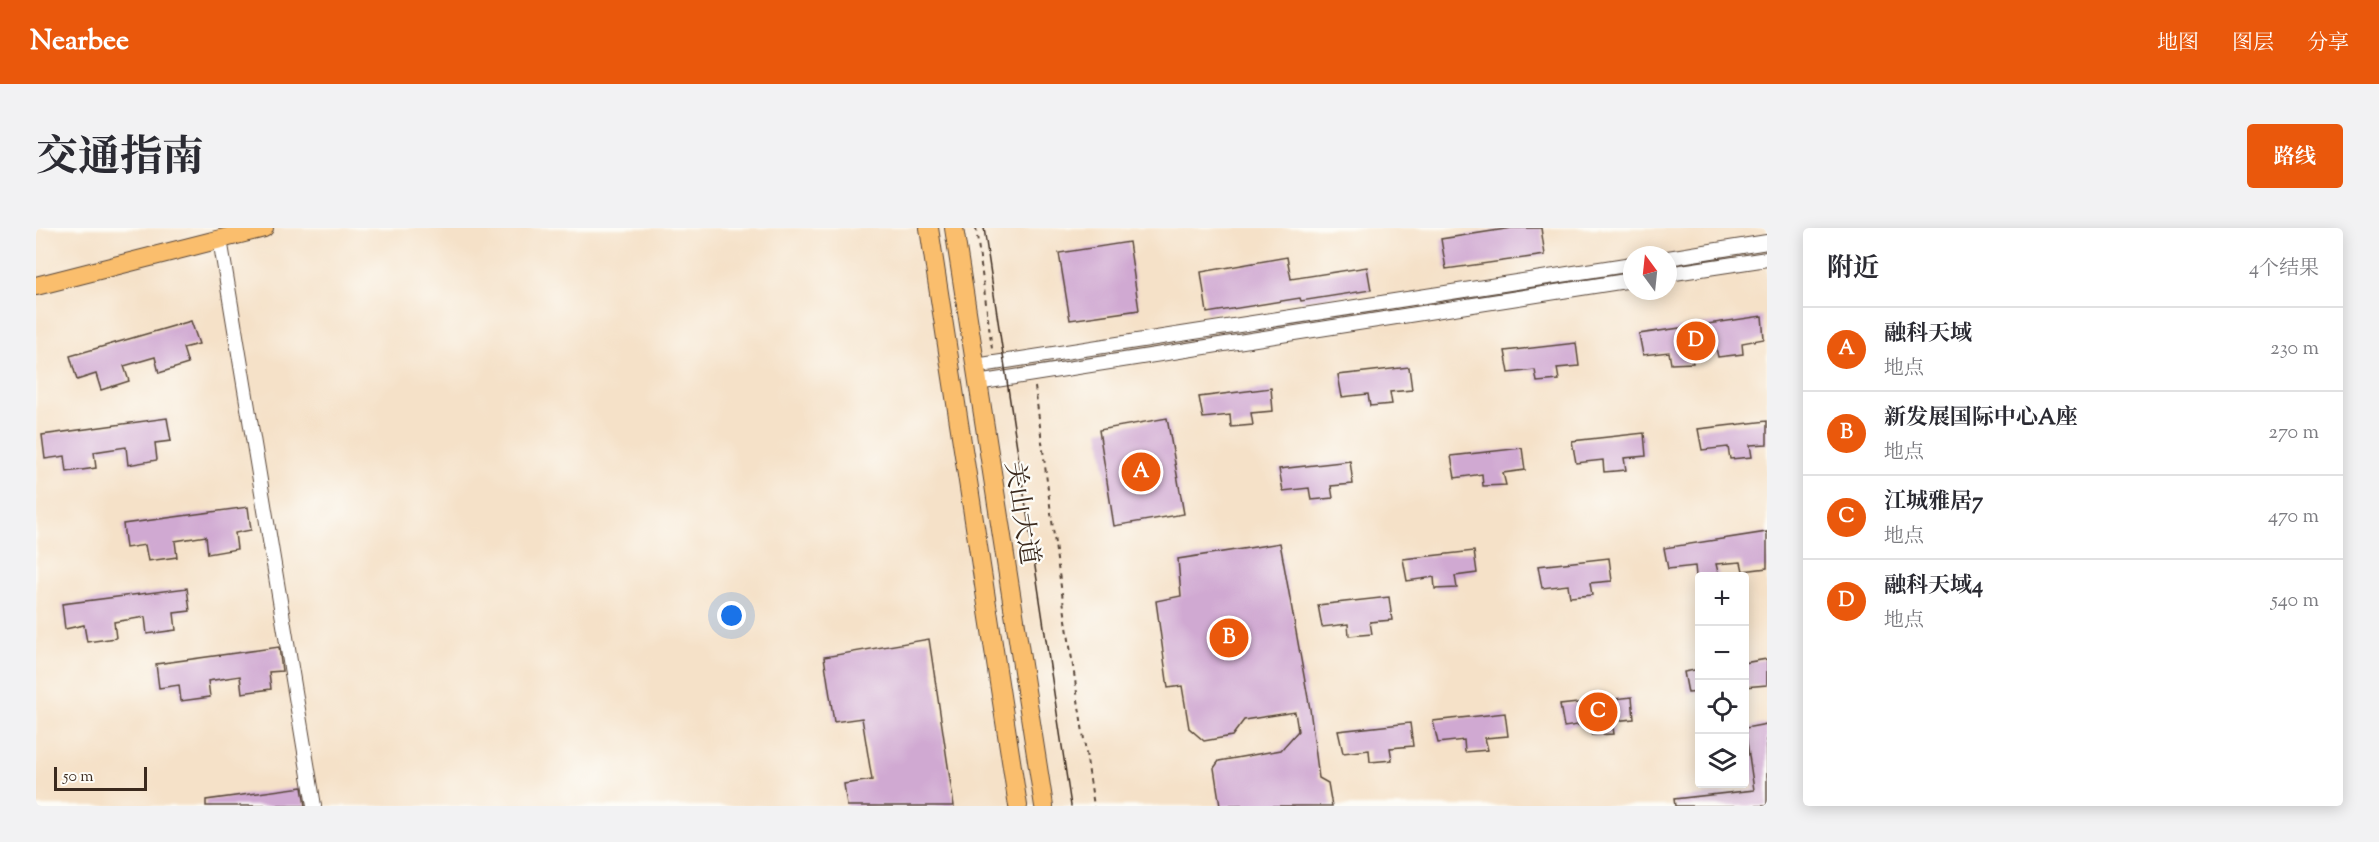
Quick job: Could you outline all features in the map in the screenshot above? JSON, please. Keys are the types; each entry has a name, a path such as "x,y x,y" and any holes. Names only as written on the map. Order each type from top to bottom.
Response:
{"main road":[{"path":"36,286 264,228"},
{"name":"关山大道","path":"929,228 1018,806"},
{"name":"关山大道","path":"954,228 1044,806"}],"street":[{"path":"220,239 314,806"},
{"path":"1677,257 1767,243"},
{"path":"1677,273 1767,259"},
{"path":"976,374 994,363 1623,265"},
{"path":"976,374 1623,281"}],"path":[{"path":"976,228 994,363"},
{"path":"1035,385 1057,560 1094,806"}],"building":[{"path":"1512,228 1541,228 1545,255 1446,269 1441,239"},
{"path":"1129,242 1139,310 1070,320 1059,253"},
{"path":"1287,257 1291,279 1367,267 1371,290 1301,301 1300,298 1207,313 1201,272"},
{"path":"1762,316 1764,339 1742,343 1743,354 1718,357 1716,348 1691,351 1693,363 1671,364 1669,352 1643,355 1639,334"},
{"path":"191,321 199,344 183,348 188,364 159,373 155,357 124,366 129,381 101,390 96,374 77,380 70,356"},
{"path":"1576,343 1579,366 1557,368 1559,380 1537,382 1535,370 1509,373 1505,351"},
{"path":"1409,367 1412,390 1390,392 1392,404 1370,406 1368,394 1342,397 1338,375"},
{"path":"1271,388 1273,411 1251,413 1253,425 1231,427 1230,415 1203,418 1199,397"},
{"path":"167,418 171,441 155,443 157,460 128,465 126,447 94,452 96,468 67,472 65,456 45,459 42,435"},
{"path":"1167,418 1184,514 1114,526 1099,430"},
{"path":"1767,421 1767,444 1750,445 1752,457 1730,459 1728,447 1702,450 1698,429"},
{"path":"1644,433 1646,456 1624,458 1626,470 1604,472 1603,460 1576,463 1572,441"},
{"path":"1522,448 1525,470 1503,473 1506,485 1483,486 1482,474 1455,478 1451,456"},
{"path":"1350,461 1353,484 1331,486 1333,498 1311,500 1309,488 1283,491 1279,469"},
{"path":"248,507 251,530 235,533 237,549 208,554 206,536 175,541 177,557 148,561 145,545 126,548 123,524"},
{"path":"1767,532 1767,568 1743,571 1741,562 1716,564 1718,572 1696,572 1695,566 1668,569 1664,548"},
{"path":"1280,543 1310,709 1319,778 1328,783 1332,806 1220,806 1214,768 1219,761 1281,750 1298,731 1295,712 1244,720 1232,736 1204,741 1189,728 1182,686 1168,688 1156,601 1181,596 1178,559"},
{"path":"1474,551 1477,573 1455,576 1457,588 1435,589 1434,577 1407,581 1403,559"},
{"path":"1609,558 1612,581 1590,583 1592,595 1570,597 1568,585 1542,588 1538,566"},
{"path":"187,588 190,611 174,613 176,630 147,634 145,617 114,622 116,638 87,642 84,625 65,629 62,604"},
{"path":"1389,597 1392,620 1370,622 1372,634 1349,636 1348,624 1322,627 1318,605"},
{"path":"929,639 954,806 847,806 844,784 872,780 862,718 834,722 824,657"},
{"path":"279,647 282,671 269,672 271,689 242,693 240,676 208,681 210,697 181,701 179,685 159,688 156,664"},
{"path":"1767,659 1767,685 1749,687 1749,662"},
{"path":"1695,670 1695,692 1688,693 1684,672"},
{"path":"1632,697 1634,719 1612,721 1614,734 1592,735 1591,723 1564,727 1560,705"},
{"path":"1505,713 1508,736 1485,738 1488,750 1465,752 1464,740 1438,743 1433,721"},
{"path":"1410,723 1413,746 1390,748 1392,760 1370,762 1369,750 1343,753 1338,731"},
{"path":"1767,724 1767,806 1675,806 1674,799 1754,790 1749,756 1749,727"},
{"path":"302,787 305,806 206,806 206,800"}],"tram line":[{"path":"984,228 1071,806"}],"place":[{"name":"融科天域4","path":"1696,341"},
{"name":"融科天域","path":"1141,472"},
{"name":"新发展国际中心A座","path":"1229,638"},
{"name":"江城雅居7","path":"1598,712"}]}
